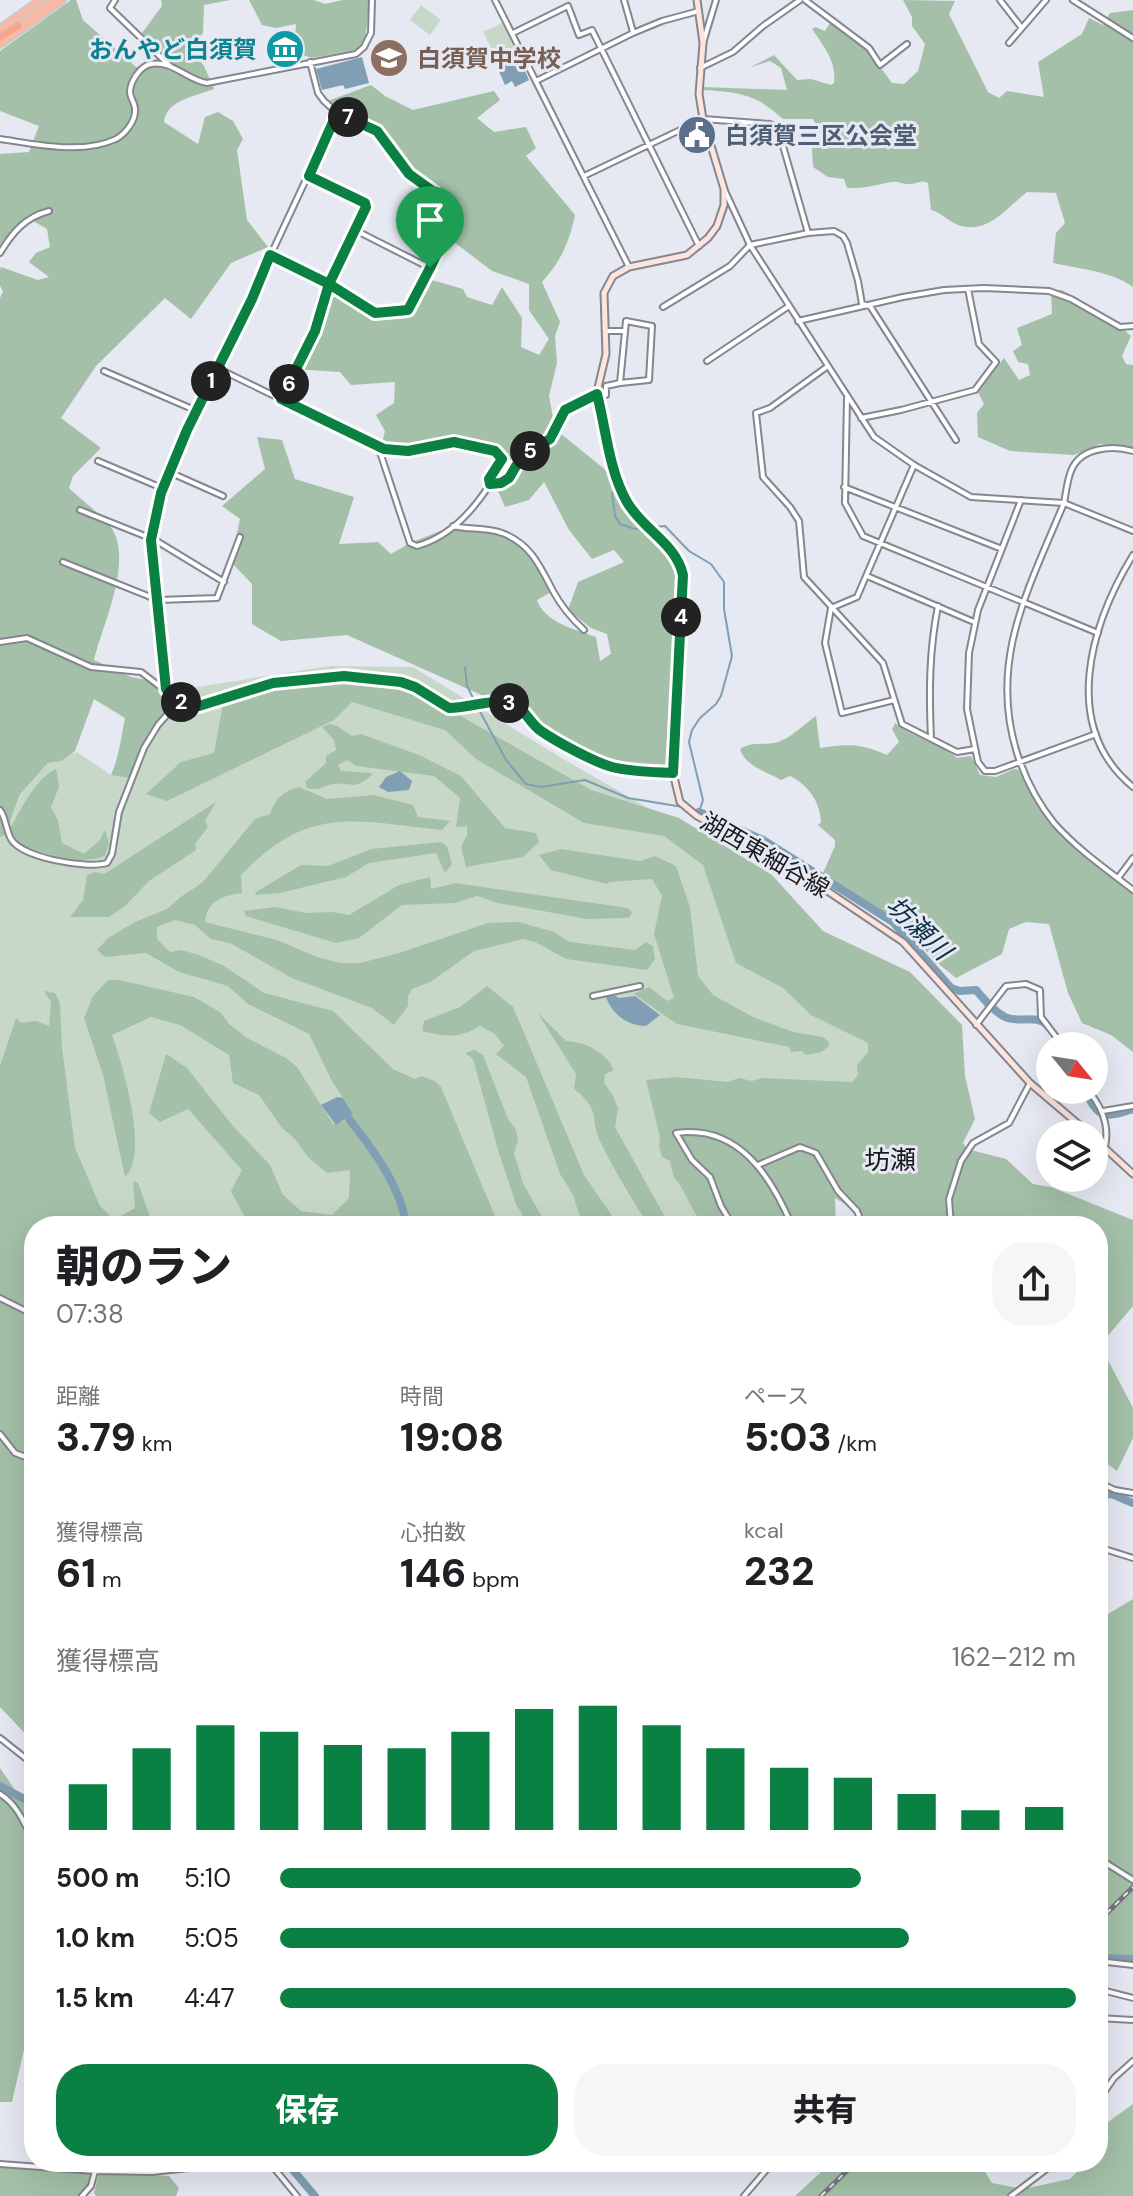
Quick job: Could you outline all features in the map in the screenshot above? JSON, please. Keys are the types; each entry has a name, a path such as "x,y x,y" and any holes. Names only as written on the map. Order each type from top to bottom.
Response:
{"highway":[{"path":"0,32 41,0"},
{"path":"0,32 51,0"},
{"path":"0,44 62,0"}],"main road":[{"path":"629,267 679,258 699,246 717,226 724,205 724,189 703,119 699,94 703,43 697,0"},
{"name":"湖西東細谷線","path":"629,267 613,276 604,293 606,354 597,394 622,492 638,519 674,552 683,575 673,773 680,802 689,811 789,865 903,942 1030,1083 1073,1120"},
{"name":"湖西東細谷線","path":"1108,1150 1133,1174"}],"street":[{"path":"115,0 110,8 170,66 195,81 207,83 347,57 360,51 371,33 372,0"},
{"path":"495,0 629,267"},
{"path":"624,0 633,33"},
{"path":"703,43 716,0"},
{"path":"700,68 733,52 763,26 803,0 869,48 880,65 907,44"},
{"path":"1000,0 1021,27"},
{"path":"1009,43 1046,0"},
{"path":"1073,0 1133,38"},
{"path":"513,33 569,3 579,35 592,30 699,246"},
{"path":"536,81 633,33 700,11"},
{"path":"270,255 329,284 375,313 402,311 410,307 447,232 436,195 409,174 377,131 337,113 320,97 310,62"},
{"path":"0,139 83,147 116,139 129,128 136,109 130,90 143,67 151,64 170,66"},
{"path":"166,689 151,540 162,488 337,113"},
{"path":"584,176 703,119 770,124 777,128 808,233"},
{"path":"281,399 315,331 329,284 366,207 365,203 309,176"},
{"path":"724,189 750,245 874,437 914,465 971,497 1064,503 1133,531"},
{"path":"0,253 25,221 49,211"},
{"path":"355,230 430,268"},
{"path":"663,307 730,266 750,245 834,231 843,236 852,256 862,304 870,306 956,440"},
{"path":"861,418 975,390 996,362 979,344 968,289"},
{"path":"798,321 932,292 968,289 1049,291 1071,299 1120,327 1133,326"},
{"path":"707,361 789,306"},
{"path":"606,395 606,386 649,380 652,326 626,321 620,383"},
{"path":"606,331 624,331"},
{"path":"828,366 770,408 756,413 763,477 799,521 804,577 883,663 902,724 957,752 975,749"},
{"path":"217,368 378,446 408,451 454,442 495,451 502,459 469,515 421,546 410,543 378,446"},
{"path":"104,371 197,411"},
{"path":"490,484 509,478 522,456 550,439 565,410 597,394"},
{"path":"847,398 843,486 845,503 863,536 1098,633"},
{"path":"1133,451 1100,448 1082,458 1071,471 1064,503 1023,602 1010,643 1006,683 1010,727 1030,786 1054,822 1070,839 1133,890"},
{"path":"98,461 162,488"},
{"path":"831,608 857,597 914,465"},
{"path":"169,472 223,496"},
{"path":"843,486 1002,549"},
{"path":"1021,500 974,622 967,709 978,762 985,771 995,771 1096,734"},
{"path":"80,510 151,540 224,582"},
{"path":"453,526 487,529 505,534 526,546 541,564 566,611 584,630"},
{"path":"63,562 158,600 217,598 240,537"},
{"path":"1133,555 1098,633 1089,666 1088,684 1096,734 1111,762 1133,787"},
{"path":"867,576 974,622"},
{"path":"931,738 929,676 931,639 938,606"},
{"path":"831,608 825,643 842,713 894,700"},
{"path":"0,642 27,638 91,667 141,672 179,701 190,705 207,705 273,683 344,676 401,682 449,708 511,703 520,708 532,725 551,738 595,760 621,769 673,773"},
{"path":"0,810 11,838 31,854 50,860 98,866 107,863 112,854 119,812 144,748 158,725 179,701"},
{"path":"1118,878 1133,858"},
{"path":"976,1025 1006,986 1026,984 1040,990 1041,1017 1052,1032"},
{"path":"593,996 640,986"},
{"path":"950,1216 949,1199 961,1161 973,1143 1009,1123 1030,1083"},
{"path":"1098,1104 1103,1111 1104,1120"},
{"path":"1103,1111 1133,1106"},
{"path":"727,1216 710,1177 692,1160 676,1133 718,1135 741,1148 772,1184 787,1216"},
{"path":"758,1165 800,1147 816,1153 838,1191 859,1216"},
{"path":"0,1298 24,1310"},
{"path":"0,1434 15,1453 24,1456"},
{"path":"1108,1487 1133,1493"},
{"path":"1108,1550 1133,1558"},
{"path":"0,1738 24,1757"},
{"path":"0,1794 8,1799 24,1822"},
{"path":"1108,1864 1133,1880"},
{"path":"1108,1961 1133,1965"},
{"path":"1108,1992 1133,1998"},
{"path":"1108,2019 1133,2020"},
{"path":"1108,2087 1133,2061"},
{"path":"0,2164 24,2166"},
{"path":"82,2196 91,2186 95,2172"},
{"path":"277,2172 297,2196"},
{"path":"744,2196 764,2172"},
{"path":"1011,2196 1043,2172"}],"green space":[{"path":"71,0 76,0 83,20 136,67 170,63 142,33 162,6 161,0 230,0 204,5 203,33 191,49 204,66 214,89 176,104 164,122 198,144 205,117 218,112 233,121 243,139 237,150 247,220 268,247 231,263 191,319 165,298 96,366 61,418 101,448 73,476 69,488 102,517 117,540 118,574 94,660 131,677 157,682 173,702 141,747 131,778 111,775 125,718 94,699 75,751 61,761 48,763 20,795 5,835 0,837 0,298 3,291 0,269 38,280 49,277 29,262 36,253 50,247 47,229 33,221 15,228 0,244 0,154 29,152 39,126 0,111 0,51"},
{"path":"249,0 314,0 325,4 370,0 365,41 356,50 312,58 294,52 296,24 276,28 262,25"},
{"path":"903,0 955,1 949,14 988,92 999,98 1007,91 1044,97 1038,62 1082,34 1089,18 1103,25 1110,13 1133,10 1133,287 1105,274 1053,263 1056,233 1065,223 1056,193 1027,192 988,223 969,227 958,225 931,210 928,183 894,182 847,188 844,179 828,177 813,167 812,149 822,137 813,119 783,119 755,99 703,90 703,87 787,90 781,68 770,61 751,67 774,55 797,80 811,79 831,85 834,75 831,61 812,29 815,27 825,31 830,23 867,49 892,83 904,84 918,71 925,44 912,26 912,17"},
{"path":"421,5 441,20 430,35 410,20"},
{"path":"502,23 516,51 497,60 483,32"},
{"path":"371,85 413,110 494,91 500,100 477,118 494,132 526,127 536,148 526,156 575,215 563,251 542,282 560,322 555,336 557,363 549,396 555,429 613,476 627,502 682,571 673,770 619,766 542,734 495,701 347,635 281,641 252,624 252,584 231,562 240,519 222,506 265,469 257,437 282,440 295,479 354,497 339,544 378,542 391,554 453,526 501,533 533,554 553,591 537,600 546,614 553,620 596,637 600,661 611,654 607,634 591,628 568,610 578,582 624,562 614,550 592,559 569,530 544,482 529,500 505,507 491,475 499,454 489,449 472,444 381,448 385,431 376,415 394,403 395,382 351,385 340,372 292,369 329,284 373,312 407,308 425,278 463,289 467,297 492,305 502,287 522,318 521,347 539,355 549,339 529,310 529,284 492,271 446,236 434,192 379,134 328,101"},
{"path":"1062,290 1110,317 1131,336 1122,356 1126,364 1133,365 1133,450 1131,447 1100,444 1074,455 1010,451 978,437 977,413 984,404 978,392 1004,358 1019,380 1030,375 1028,364 1018,362 1013,351 1022,345 1017,328 1052,314 1051,291"},
{"path":"330,666 413,667 674,823 895,1056 744,1216 71,1216 0,1066 0,836 5,835 21,795 48,763 77,752 111,775 126,749 173,702 179,690"},
{"path":"272,675 402,679 591,790 679,818 772,875 823,931 910,972 962,1025 965,1076 975,1119 963,1143 967,1149 1006,1159 1036,1184 1036,1192 1063,1192 1133,1220 1133,1306 1108,1336 1108,1216 864,1216 835,1198 836,1216 697,1216 674,1178 670,1161 662,1157 646,1080 676,1077 728,1082 739,1078 752,1081 762,1078 852,1082 858,1075 857,1065 868,1052 868,1043 811,1015 783,988 736,963 703,865 664,836 584,823 476,759 445,730 352,702 334,720 167,801 146,794 181,762 214,753 224,699"},
{"path":"816,716 820,748 854,746 887,755 899,742 892,729 895,723 957,758 971,756 980,775 996,777 1014,769 1019,770 1027,788 1053,821 1133,890 1133,1052 1108,1032 1082,1023 1068,993 1049,924 1026,922 1009,929 1002,954 956,978 895,919 827,878 823,873 835,840 818,825 821,822 820,814 812,794 790,776 781,780 757,768 740,749 773,743 793,734"},
{"path":"329,724 352,736 361,734 419,755 461,776 505,828 536,833 539,842 523,857 466,867 461,847 467,835 467,826 456,827 460,798 434,776 356,766 347,760 338,765 341,771 372,775 356,785 339,783 318,789 307,788 305,782 326,763 326,756 336,750 334,740 322,727"},
{"path":"56,769 59,787 51,807 58,820 62,843 84,854 100,840 105,830 109,843 105,856 82,860 60,857 16,844 8,832 34,788"},
{"path":"299,787 327,799 373,795 413,805 418,817 450,821 442,830 358,822 334,822 312,827 266,852 241,875 242,893 217,900 209,909 205,922 277,940 340,963 360,963 399,953 488,923 519,922 554,932 570,942 635,950 646,942 653,946 655,959 647,970 566,959 523,939 474,951 432,981 412,989 408,1006 394,1025 372,1008 292,978 230,943 211,939 195,925 175,920 157,927 157,939 170,952 181,950 199,955 224,966 264,993 333,1011 393,1069 415,1079 421,1076 435,1081 441,1087 495,1216 245,1216 231,1191 242,1170 188,1109 160,1122 149,1113 166,1054 187,1068 232,1125 270,1165 283,1195 301,1211 332,1215 349,1198 350,1170 327,1173 308,1157 282,1128 259,1095 233,1083 229,1055 180,1025 151,1017 112,1035 127,1086 135,1129 132,1165 125,1177 103,1075 84,1018 93,996 108,980 194,997 220,1012 229,1024 247,1038 297,1067 333,1124 347,1120 351,1110 332,1081 309,1034 248,1004 228,986 179,972 146,953 105,957 97,950 108,938 135,922 167,909 202,883 255,819 270,814 280,796"},
{"path":"216,802 205,821 208,827 195,844 196,850 149,881 125,906 109,917 70,917 83,900 87,875 95,872 104,874"},
{"path":"441,842 447,846 452,864 445,873 436,853 369,863 346,877 280,893 255,895 301,865 328,866 372,849"},
{"path":"561,849 640,861 655,856 676,866 690,907 698,976 713,995 753,1017 793,1032 823,1037 829,1042 828,1047 806,1055 802,1051 791,1052 789,1047 677,1024 634,994 649,987 667,1001 674,998 654,934 662,896 652,879 607,884 551,870 539,855"},
{"path":"430,877 431,889 455,883 628,908 632,912 630,917 625,918 587,919 498,903 477,896 455,903 402,905 359,938 336,943 246,916 244,911 275,907 306,913 349,915 399,885"},
{"path":"487,986 513,1007 584,1175 612,1216 580,1216 573,1195 560,1174 526,1077 496,1054 504,1046 495,1034 480,1026 452,1036 422,1031 424,1021 460,1007"},
{"path":"44,991 55,993 60,1003 62,1048 75,1148 100,1206 110,1216 24,1216 24,1732 0,1707 0,1066 16,1018 21,1023 36,1021 49,1026 51,1002"},
{"path":"537,1012 566,1041 594,1049 610,1063 614,1070 605,1074 604,1083 618,1108 615,1127 664,1216 642,1216 636,1206 601,1143 589,1103 574,1089 576,1074"},
{"path":"474,1050 483,1055 508,1119 516,1130 518,1140 514,1153 523,1183 541,1216 523,1216 516,1204 473,1059 465,1053"},
{"path":"133,1181 138,1183 150,1216 121,1216 135,1208"},
{"path":"1108,1360 1133,1408 1133,1438 1117,1471 1108,1464"},
{"path":"1133,1599 1133,1957 1108,1956 1108,1614"},
{"path":"0,1768 24,1803 24,2050 12,2102 0,2102"},
{"path":"1133,2104 1133,2196 795,2196 821,2172 985,2172 992,2183 1023,2189 1070,2179 1077,2172 1108,2172 1108,2122"},
{"path":"0,2164 24,2166 24,2172 89,2172 91,2186 81,2196 0,2196"},
{"path":"99,2172 169,2176 179,2188 176,2196 96,2196"}],"water":[{"path":"517,52 529,80 515,87 512,81 505,85 495,62"},
{"path":"362,57 369,83 322,90 316,69"},
{"path":"400,771 412,781 409,790 388,792 379,787 386,777"},
{"path":"607,991 619,998 635,996 660,1015 646,1026 631,1023 611,1007 605,995"},
{"path":"337,1097 343,1098 353,1114 336,1125 321,1105"}],"waterway":[{"path":"612,493 615,516 620,524 635,529 665,526 689,551 711,564 724,582 724,609 732,656 721,696 692,730 689,742 703,800 699,812 693,810"},
{"path":"465,667 467,686 476,704 506,760 526,784 541,787 585,780 628,798 683,807"},
{"name":"坊瀬川","path":"699,812 763,840 893,922 951,988 976,990 1005,1017 1038,1020 1048,1026"},
{"name":"坊瀬川","path":"1092,1104 1099,1112 1109,1115 1133,1109"},
{"path":"349,1119 392,1183 404,1216"},
{"path":"1108,1494 1133,1503"},
{"path":"0,1786 24,1799"},
{"path":"1108,1958 1133,1959"},
{"path":"295,2172 315,2196"}],"railway":[{"path":"1108,1912 1133,1887"},
{"path":"821,2196 846,2172"}],"place":[{"name":"おんやど白須賀","path":"285,49"},
{"name":"白須賀中学校","path":"389,58"},
{"name":"白須賀三区公会堂","path":"697,135"}],"district":[{"name":"坊瀬","path":"890,1160"}],"route":[{"path":"430,268 408,310 377,313 329,284 270,255 162,488 151,540 166,689 179,701 199,706 273,683 344,676 401,682 449,708 511,703 520,708 532,725 551,738 611,767 673,773 683,575 674,552 638,519 617,481 597,394 565,410 550,439 522,456 509,478 490,484 489,479 502,459 495,451 454,442 408,451 384,449 281,399 315,331 329,284 366,207 365,203 309,176 337,113 377,131 409,174 438,197 447,232 430,268"}]}
